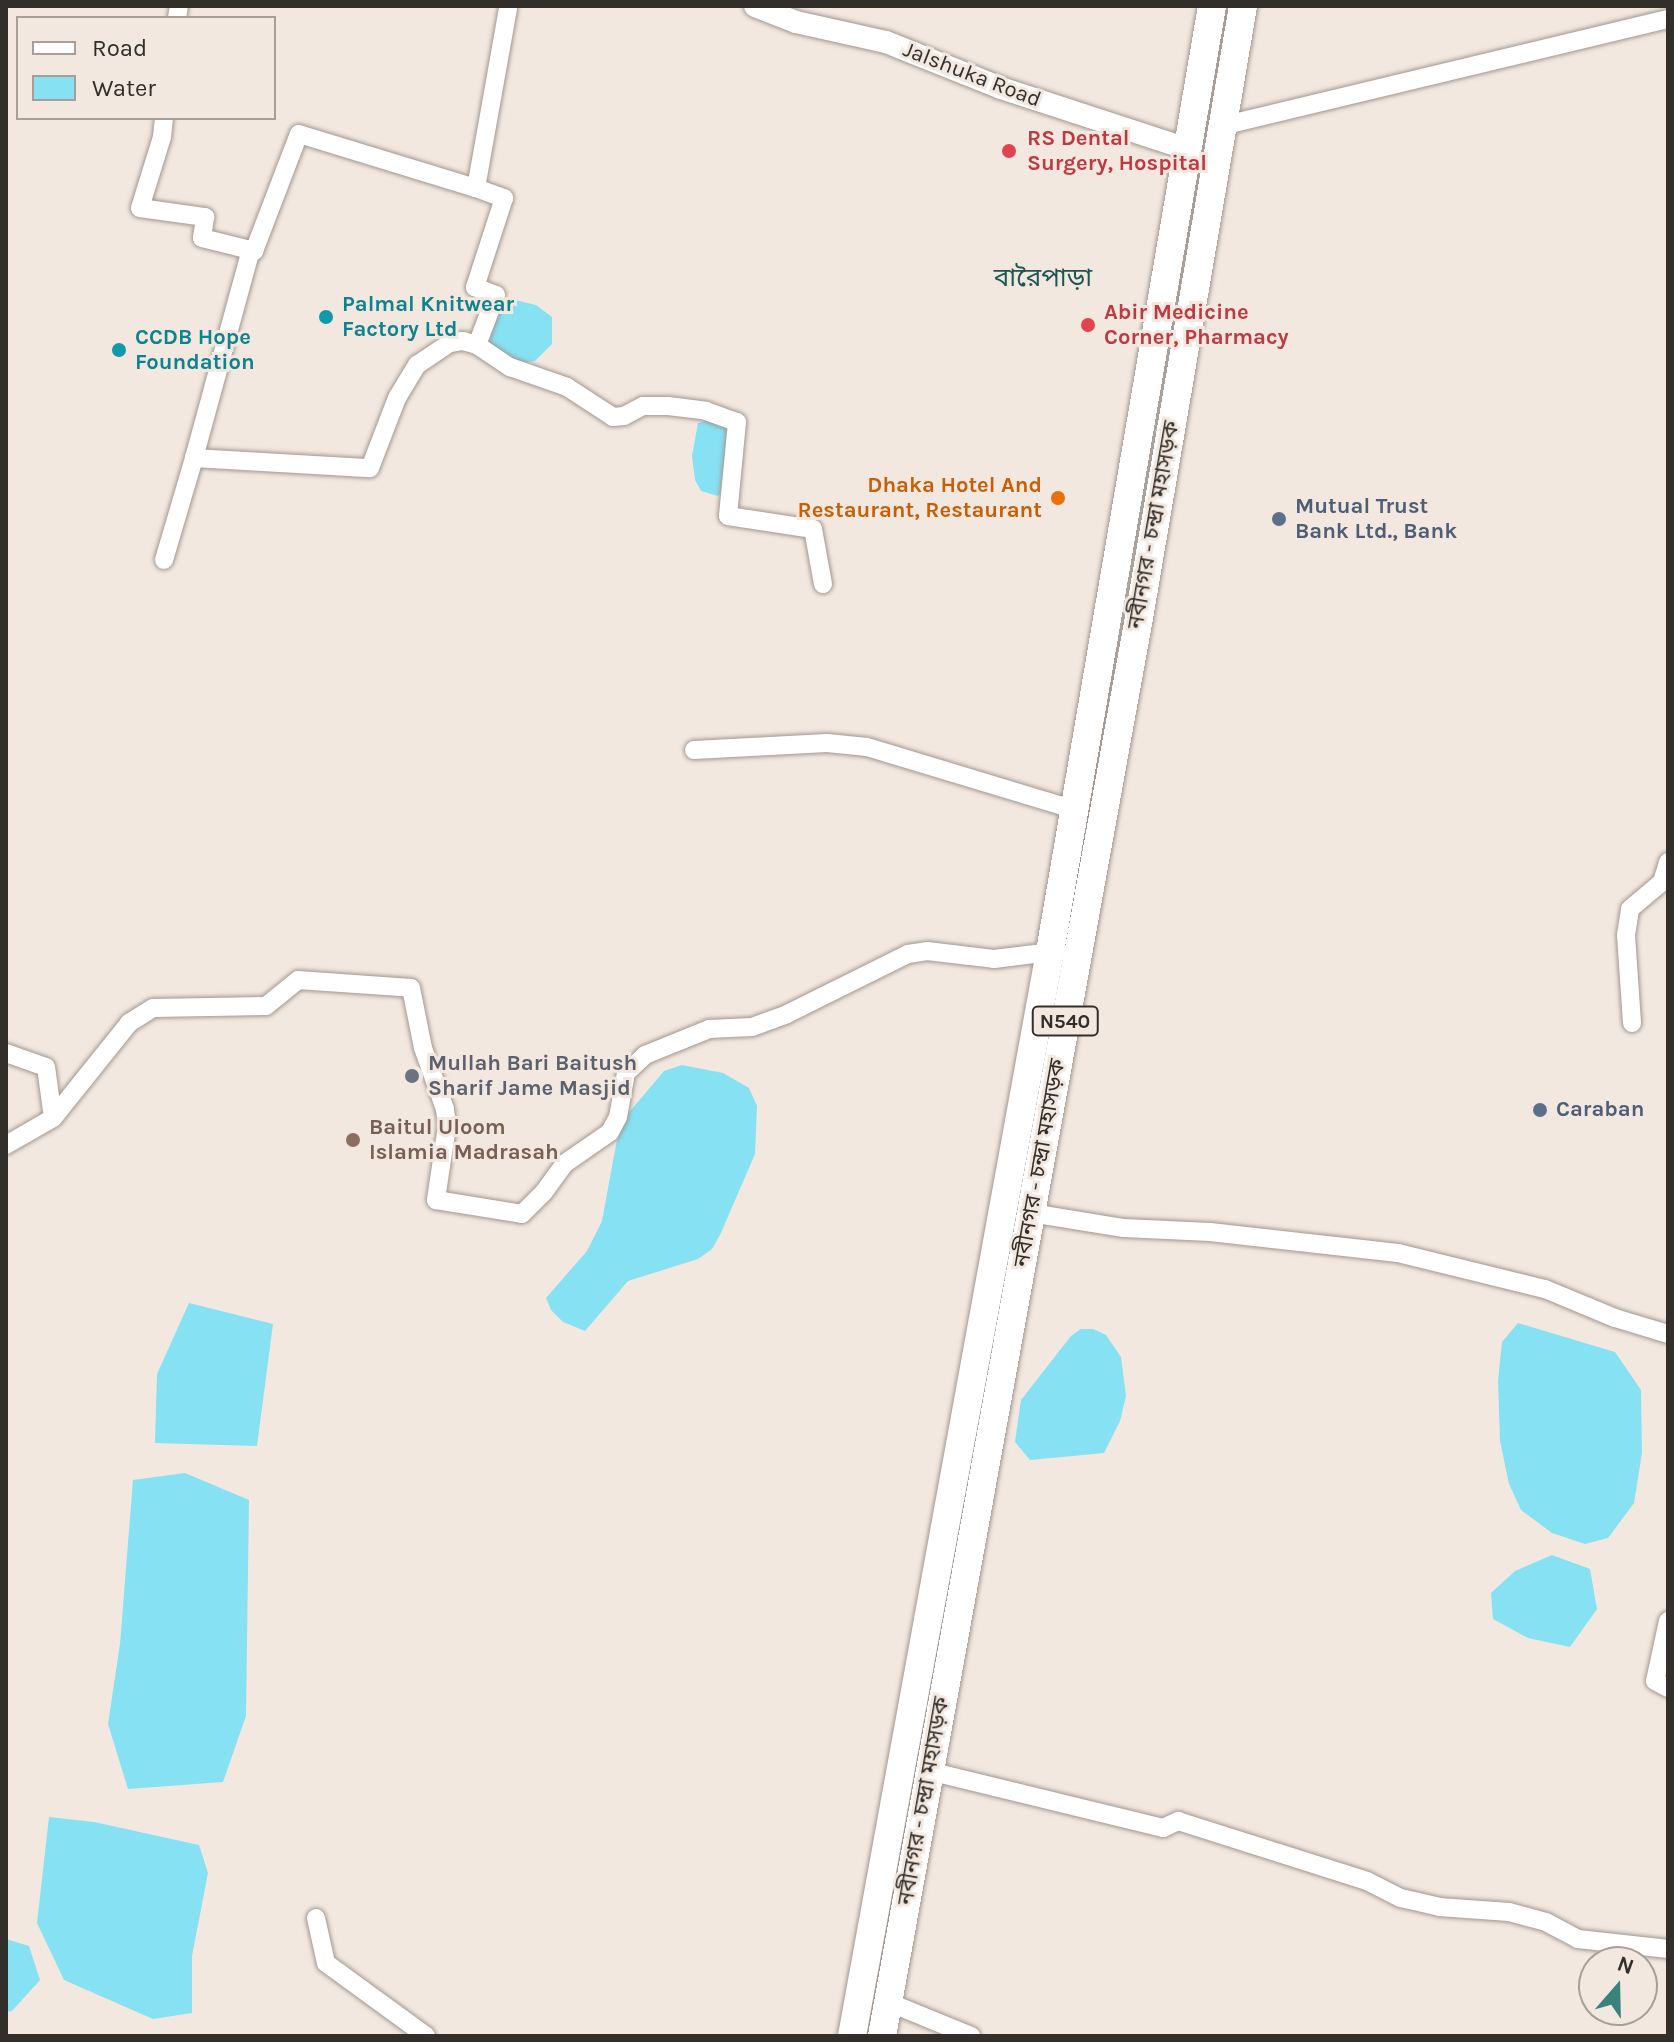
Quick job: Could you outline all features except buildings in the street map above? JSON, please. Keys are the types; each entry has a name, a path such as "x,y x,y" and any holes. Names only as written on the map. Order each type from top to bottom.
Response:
{"highway":[{"name":"নবীনগর - চন্দ্রা মহাসড়ক","path":"852,2036 1050,952 1212,6"},
{"name":"নবীনগর - চন্দ্রা মহাসড়ক","path":"882,2036 1031,1213 1243,6"}],"street":[{"name":"Jalshuka Road","path":"755,6 796,22 886,42 1001,88 1188,149"},
{"path":"476,188 508,8"},
{"path":"1222,126 1668,19"},
{"path":"164,120 162,137 140,208 205,217 202,238 254,251 299,134 504,198 475,287 496,295 477,345"},
{"path":"164,560 251,250"},
{"path":"194,458 370,468 397,398 417,365 450,343 463,341 477,345 510,367 567,387 613,417 624,416 643,406 668,406 706,411 737,422 728,516 813,529 823,584"},
{"path":"694,750 827,743 867,747 1073,809"},
{"path":"1632,1023 1626,935 1630,909 1662,882 1668,862"},
{"path":"6,1145 53,1118 129,1023 153,1008 266,1006 298,980 411,988 423,1048 445,1109 447,1126 436,1200 522,1214 564,1164 610,1132 618,1117 626,1073 645,1055 709,1029 752,1027 787,1014 908,954 927,951 994,959 1050,952"},
{"path":"6,1053 46,1067 53,1118"},
{"path":"1031,1213 1124,1228 1210,1232 1398,1253 1545,1289 1615,1318 1668,1334"},
{"path":"1668,1621 1655,1681 1668,1688"},
{"path":"929,1771 1163,1828 1178,1821 1367,1881 1401,1898 1439,1907 1509,1912 1546,1922 1578,1939 1668,1949"},
{"path":"316,1918 326,1963 426,2036"},
{"path":"888,2002 971,2036"}],"water":[{"path":"511,299 536,305 552,317 552,344 535,361 519,363 487,343 499,304"},
{"path":"710,420 725,426 728,434 721,493 718,496 701,491 695,480 692,456 698,423"},
{"path":"682,1065 723,1073 749,1088 757,1106 755,1154 720,1235 712,1249 698,1259 628,1281 585,1331 563,1322 551,1310 546,1298 587,1251 602,1221 620,1123 664,1071"},
{"path":"189,1303 273,1324 257,1446 155,1443 157,1374"},
{"path":"1518,1323 1615,1352 1641,1390 1642,1453 1634,1503 1608,1538 1585,1544 1552,1533 1521,1510 1509,1484 1500,1441 1498,1381 1502,1342"},
{"path":"1081,1329 1093,1329 1106,1335 1121,1357 1126,1396 1120,1421 1104,1453 1030,1460 1015,1442 1021,1400 1071,1336"},
{"path":"185,1473 249,1500 246,1716 223,1782 128,1789 108,1724 120,1644 133,1480"},
{"path":"1552,1555 1590,1569 1597,1609 1570,1647 1528,1638 1493,1619 1491,1593 1515,1571"},
{"path":"49,1817 94,1822 199,1845 208,1873 192,1956 192,2013 153,2019 64,1980 37,1923"},
{"path":"6,1939 29,1946 40,1980 12,2011 6,2012"}],"place":[{"name":"RS Dental Surgery, Hospital","path":"1009,151"},
{"name":"Palmal Knitwear Factory Ltd","path":"326,317"},
{"name":"Abir Medicine Corner, Pharmacy","path":"1088,325"},
{"name":"CCDB Hope Foundation","path":"119,350"},
{"name":"Dhaka Hotel And Restaurant, Restaurant","path":"1058,498"},
{"name":"Mutual Trust Bank Ltd., Bank","path":"1279,519"},
{"name":"Mullah Bari Baitush Sharif Jame Masjid","path":"412,1076"},
{"name":"Caraban","path":"1540,1110"},
{"name":"Baitul Uloom Islamia Madrasah","path":"353,1140"}],"district":[{"name":"বারৈপাড়া","path":"1043,278"}]}
